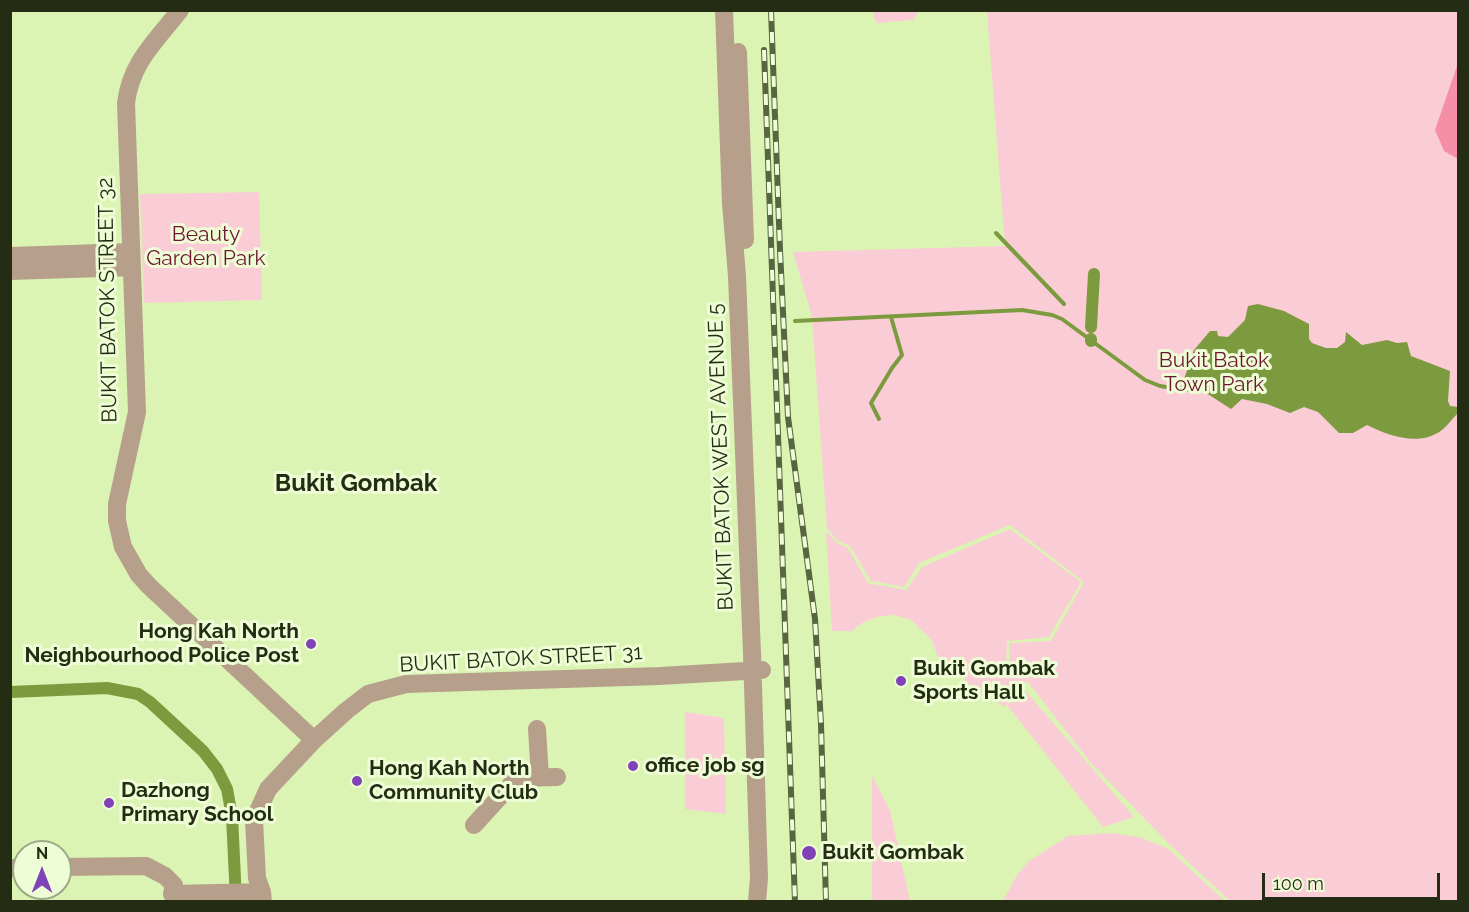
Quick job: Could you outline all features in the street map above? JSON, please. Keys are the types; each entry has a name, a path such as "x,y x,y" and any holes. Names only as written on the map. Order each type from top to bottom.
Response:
{"street":[{"name":"BUKIT BATOK STREET 32","path":"180,10 137,66 129,84 126,103 137,412 117,504 117,521 123,547 139,575 314,740"},
{"name":"BUKIT BATOK WEST AVENUE 5","path":"724,10 770,878 768,902"},
{"name":"BUKIT BATOK WEST AVENUE 5","path":"736,10 758,670 759,878 757,902"},
{"path":"10,255 64,261 132,260"},
{"path":"10,271 64,261"},
{"name":"BUKIT BATOK STREET 31","path":"251,893 254,820 268,789 314,740 368,694 406,684 758,670"},
{"path":"474,825 514,780 548,777 537,729"},
{"path":"72,867 146,866 165,876 174,885 175,898 251,893"}],"green space":[{"path":"874,10 919,11 913,20 877,23 873,16"},
{"name":"Bukit Batok Town Park","path":"987,11 1458,11 1458,100 1444,150 1458,159 1458,901 1230,901 1170,845 1091,763 1027,681 1004,707 965,682 961,656 947,666 937,655 932,640 911,620 894,615 877,617 862,623 852,631 832,631 826,531 837,543 848,548 868,583 906,590 922,567 1010,529 1081,582 1049,637 1007,641 1006,666 1020,676 1009,666 1009,643 1051,641 1084,582 1010,525 919,563 904,587 871,581 850,546 838,541 827,528 812,317 793,252 1005,246"},
{"name":"Beauty Garden Park","path":"259,192 262,300 144,303 140,194"},
{"path":"1024,689 1134,817 1103,827 1007,705"},
{"path":"685,712 724,718 726,814 685,809"},
{"path":"872,776 890,810 910,901 872,901"},
{"path":"1112,833 1142,838 1167,848 1225,901 1003,901 1017,875 1029,861 1068,836"}],"shaded area":[{"path":"1458,63 1458,159 1444,151 1435,130"},
{"path":"1258,304 1284,311 1309,324 1309,339 1312,343 1326,348 1337,348 1345,342 1346,332 1362,345 1387,340 1397,343 1407,342 1411,356 1450,371 1448,401 1450,406 1458,407 1458,413 1442,430 1424,438 1414,439 1395,436 1367,425 1353,433 1339,433 1318,412 1304,407 1290,413 1267,404 1242,399 1231,409 1200,389 1185,392 1181,388 1194,350 1210,331 1217,331 1218,336 1228,337 1245,320 1248,306"}],"waterway":[{"path":"996,233 1064,304"},
{"path":"1091,327 1094,274"},
{"path":"795,321 1022,310 1052,315 1062,319 1145,380 1160,386 1181,388"},
{"path":"879,419 871,403 902,355 891,317"},
{"path":"10,692 107,688 138,694 150,702 203,751 217,769 227,789 232,816 236,900"}],"railway":[{"path":"771,10 788,417 815,619 821,724 826,902"},
{"path":"764,50 795,902"}],"place":[{"name":"Hong Kah North Neighbourhood Police Post","path":"311,644"},
{"name":"Bukit Gombak Sports Hall","path":"901,681"},
{"name":"office job sg","path":"633,766"},
{"name":"Hong Kah North Community Club","path":"357,781"},
{"name":"Dazhong Primary School","path":"109,803"},
{"name":"Bukit Gombak","path":"809,853"}],"district":[{"name":"Bukit Gombak","path":"356,484"}]}
